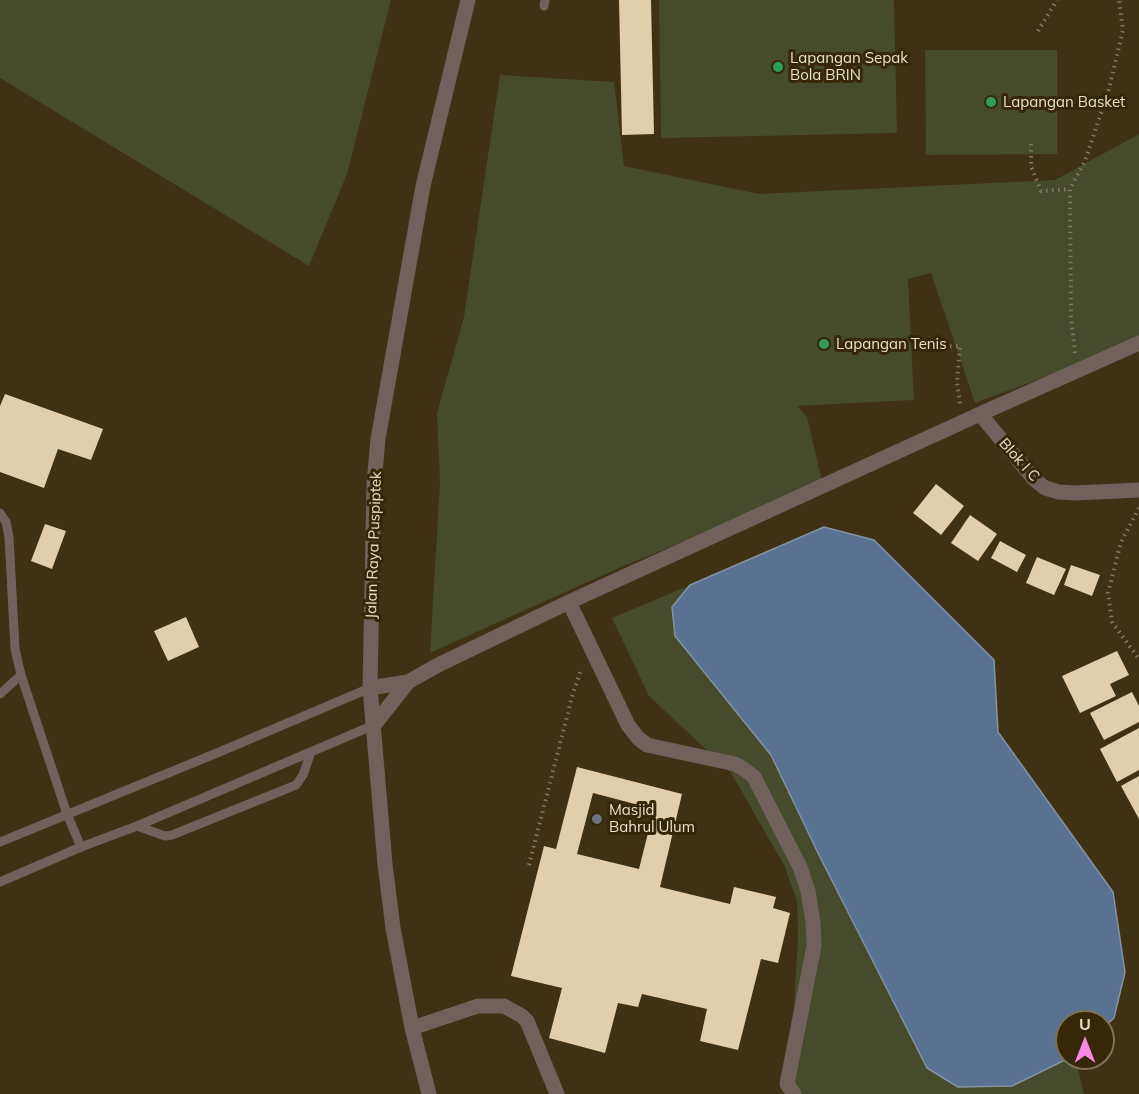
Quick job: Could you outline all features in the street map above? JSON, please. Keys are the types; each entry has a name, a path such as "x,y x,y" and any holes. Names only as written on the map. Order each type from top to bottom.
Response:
{"street":[{"name":"Jalan Raya Puspiptek","path":"429,1094 412,1028 393,928 385,864 370,688 374,484 378,439 423,186 468,0"},
{"path":"370,688 408,682 438,665 569,602 1139,343"},
{"name":"Blok I C","path":"980,414 1034,479 1045,488 1075,493 1139,490"},
{"path":"569,602 628,725 638,738 647,745 735,764 744,769 754,777 800,867 808,891 814,946 788,1091"},
{"path":"374,725 408,682"},
{"path":"412,1028 478,1006 504,1006 527,1021 557,1094"}],"lane":[{"path":"0,513 6,522 9,537 15,649 21,675 81,847"},
{"path":"0,694 21,675"},
{"path":"0,842 370,688"},
{"path":"0,882 374,725"},
{"path":"137,825 165,836 172,835 296,785 303,775 311,752"}],"path":[{"path":"1038,31 1057,0"},
{"path":"1085,367 1075,355 1071,318 1070,189 1085,161 1109,89 1122,30 1119,0"},
{"path":"1031,144 1031,166 1041,191 1070,189"},
{"path":"920,347 960,346 957,382 962,422"},
{"path":"1139,507 1121,542 1108,593 1112,622 1139,659"},
{"path":"529,865 573,693 583,664 593,652"}],"green space":[{"path":"0,0 391,0 347,174 309,266 0,78"},
{"name":"Lapangan Sepak Bola BRIN","path":"659,0 894,0 897,133 661,138"},
{"name":"Lapangan Basket","path":"925,50 1057,50 1057,154 926,155"},
{"path":"500,75 614,82 624,166 759,194 1055,180 1139,134 1139,342 975,403 931,273 908,279 914,400 797,406 807,417 823,485 621,567 430,653 440,482 437,413 464,317"},
{"path":"690,585 672,607 675,636 771,755 818,853 958,1087 1012,1086 1055,1065 1055,1070 1078,1070 1084,1094 790,1094 798,938 797,901 784,865 731,773 649,696 612,618"}],"water":[{"path":"824,527 874,540 994,660 998,732 1113,892 1125,972 1115,1014 1115,1010 1055,1010 1055,1065 1012,1086 958,1087 927,1068 771,755 675,636 672,607 690,585"}],"building":[{"path":"619,0 651,0 654,134 622,135"},
{"path":"5,394 103,429 91,460 58,449 44,488 0,472 0,406"},
{"path":"936,484 964,506 941,535 913,513"},
{"path":"970,515 997,534 978,561 951,543"},
{"path":"45,524 66,531 52,569 31,561"},
{"path":"1000,541 1026,555 1017,572 991,558"},
{"path":"1037,557 1066,569 1054,595 1026,583"},
{"path":"1071,565 1100,575 1092,596 1064,585"},
{"path":"186,617 199,647 168,661 154,631"},
{"path":"1117,651 1129,675 1110,684 1116,696 1080,713 1062,676"},
{"path":"1132,692 1139,706 1139,722 1104,740 1090,713"},
{"path":"1139,728 1139,770 1117,782 1100,749"},
{"path":"577,767 682,794 660,887 730,904 734,887 776,897 773,908 790,913 778,963 761,959 738,1050 700,1041 707,1009 642,994 638,1007 618,1003 605,1053 549,1038 562,988 511,976 544,846 556,849","holes":["593,793 654,809 639,869 577,854"]},
{"path":"1139,776 1139,819 1121,786"}],"place":[{"name":"Lapangan Sepak Bola BRIN","path":"778,67"},
{"name":"Lapangan Basket","path":"991,102"},
{"name":"Lapangan Tenis","path":"824,344"},
{"name":"Masjid Bahrul Ulum","path":"597,819"}]}
